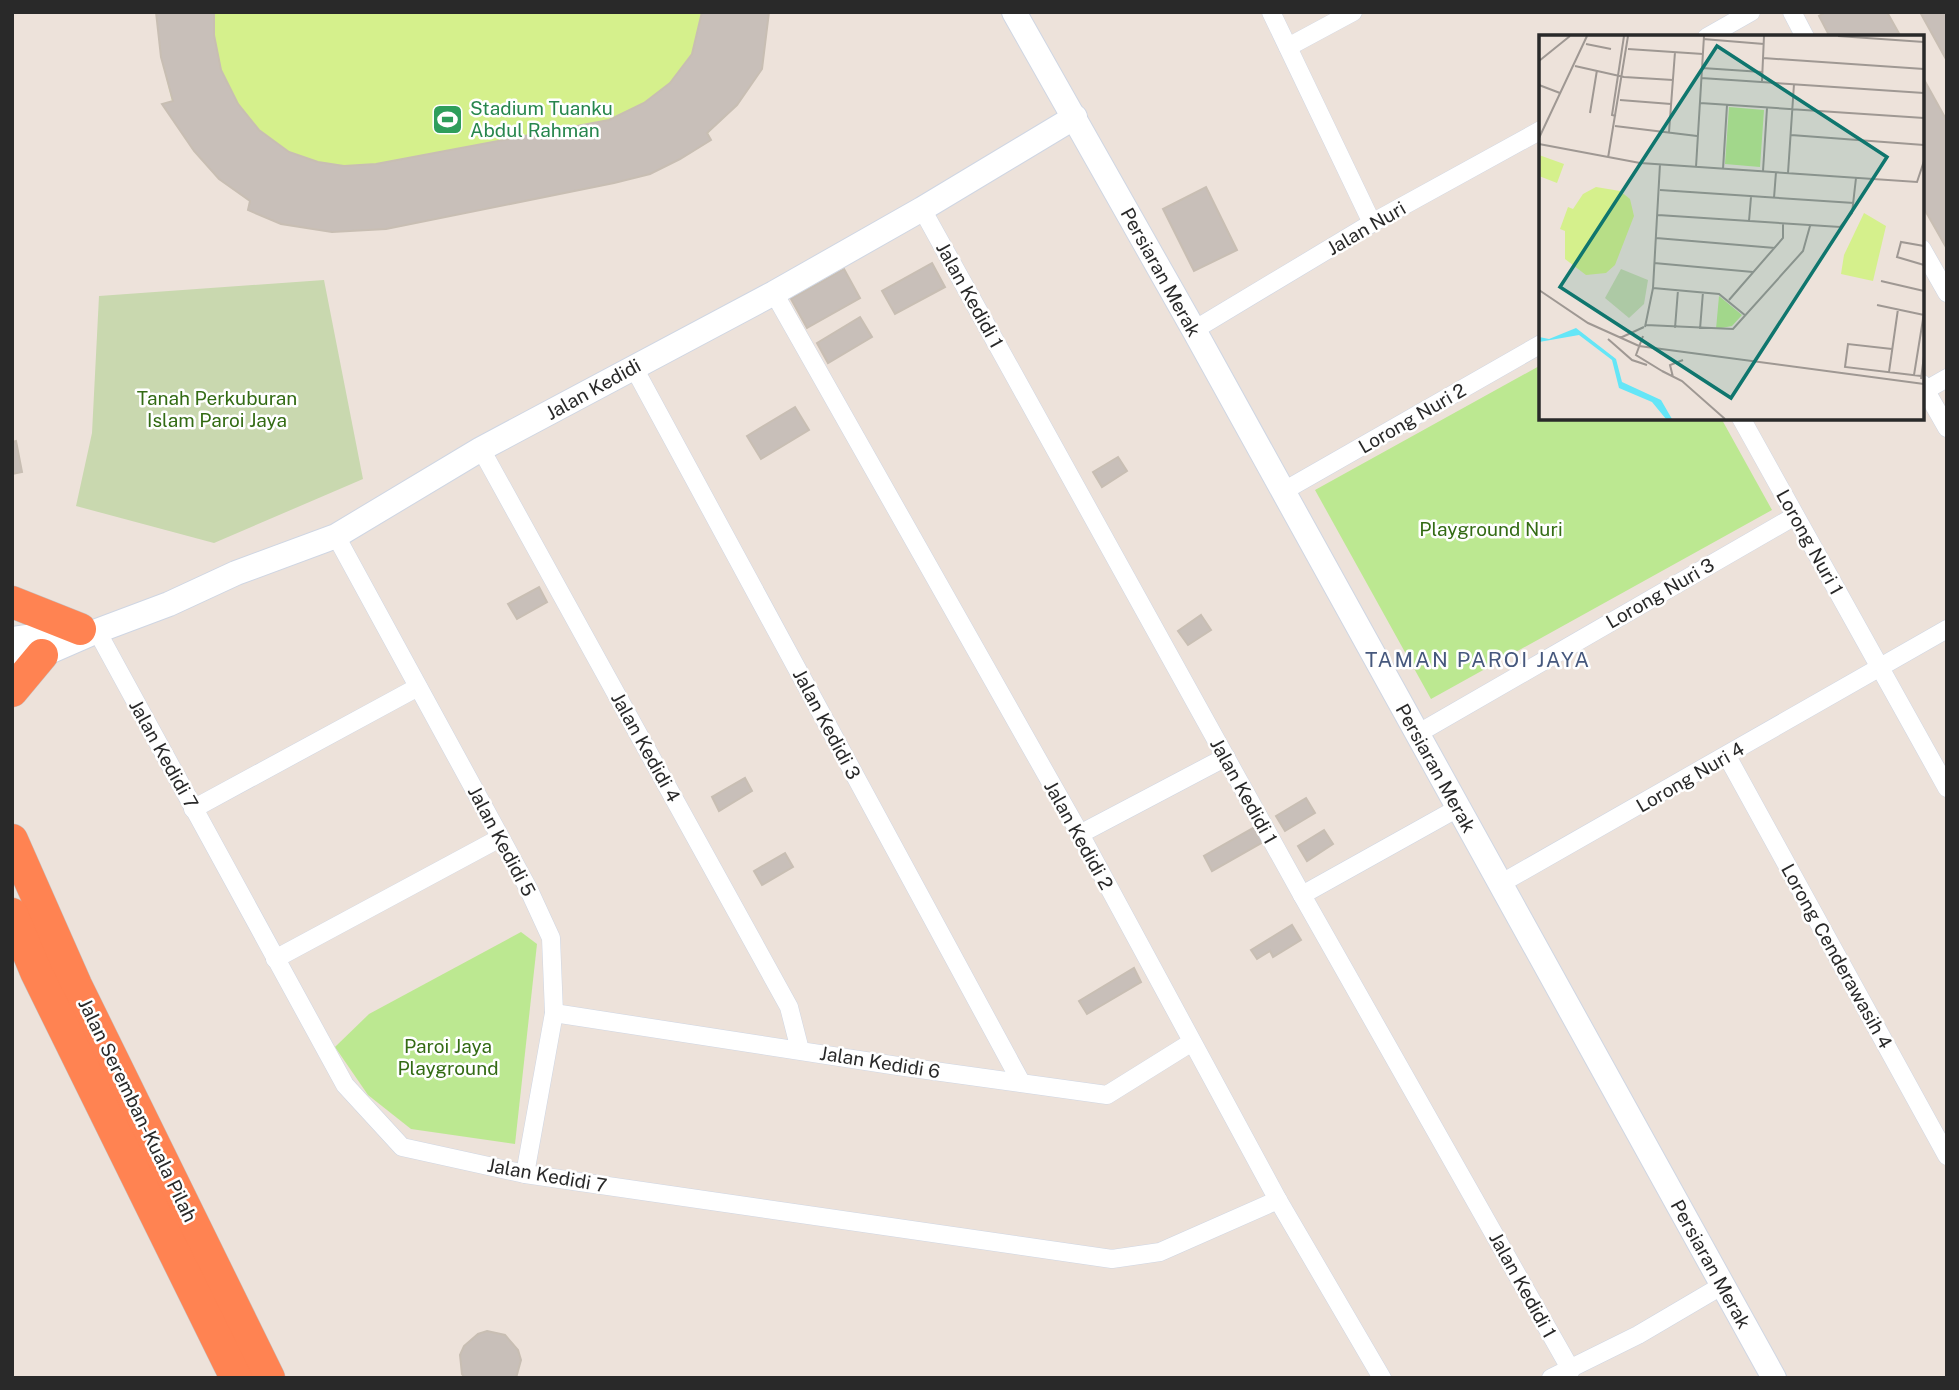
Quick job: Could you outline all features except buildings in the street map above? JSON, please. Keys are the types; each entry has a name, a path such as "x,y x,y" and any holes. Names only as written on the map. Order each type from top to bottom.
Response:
{"highway":[{"path":"12,601 88,630"},
{"path":"12,691 27,657"},
{"name":"Jalan Seremban-Kuala Pilah","path":"12,840 76,985 270,1378"},
{"name":"Jalan Seremban-Kuala Pilah","path":"12,914 36,972 236,1378"},
{"path":"12,950 36,972"}],"street":[{"name":"Persiaran Merak","path":"1014,12 1194,330 1774,1378"},
{"path":"1271,12 1372,223"},
{"path":"1288,47 1353,12"},
{"path":"1716,35 1751,12"},
{"path":"1792,12 1804,35"},
{"name":"Jalan Kedidi","path":"88,630 169,604 236,573 336,536 481,449 774,293 922,209 1075,117"},
{"name":"Jalan Nuri","path":"1194,330 1372,223 1539,131"},
{"name":"Jalan Kedidi 1","path":"922,209 1302,895 1571,1370"},
{"path":"1924,253 1947,293"},
{"name":"Jalan Kedidi 2","path":"774,293 1080,834 1278,1200 1382,1378"},
{"name":"Lorong Nuri 2","path":"1282,492 1539,345"},
{"name":"Jalan Kedidi 3","path":"634,366 1021,1082"},
{"path":"1947,378 1924,387 1947,428"},
{"name":"Lorong Nuri 1","path":"1742,420 1947,788"},
{"name":"Jalan Kedidi 4","path":"481,449 789,1007 800,1050"},
{"name":"Lorong Nuri 3","path":"1417,734 1795,516"},
{"name":"Jalan Kedidi 5","path":"336,536 528,888 551,939 554,1013 525,1174"},
{"name":"Lorong Nuri 4","path":"1500,884 1727,757 1947,629"},
{"path":"12,639 88,630"},
{"path":"27,657 88,630"},
{"name":"Jalan Kedidi 7","path":"88,630 193,809 345,1085 402,1147 525,1174 1112,1259 1160,1252 1278,1200"},
{"path":"193,809 418,687"},
{"path":"1080,834 1226,757"},
{"name":"Lorong Cenderawasih 4","path":"1727,757 1947,1156"},
{"path":"1302,895 1458,808"},
{"path":"275,959 500,838"},
{"name":"Jalan Kedidi 6","path":"554,1013 1107,1095 1192,1042"},
{"path":"1550,1378 1638,1335 1723,1286"}],"green space":[{"name":"Stadium Tuanku Abdul Rahman","path":"156,12 769,12 762,69 737,105 708,133 711,140 676,160 614,183 386,229 332,232 281,224 248,210 250,201 219,179 194,151 162,104 172,101 161,57"},
{"name":"Tanah Perkuburan Islam Paroi Jaya","path":"324,280 363,479 214,543 76,506 92,433 99,296"},
{"name":"Playground Nuri","path":"1539,366 1539,420 1722,420 1772,510 1431,699 1315,490"},
{"name":"Paroi Jaya Playground","path":"521,932 537,944 515,1144 411,1129 368,1095 335,1047 369,1014"}],"place":[{"name":"Stadium Tuanku Abdul Rahman","path":"447,119"}],"district":[{"name":"TAMAN PAROI JAYA","path":"1478,660"}]}
